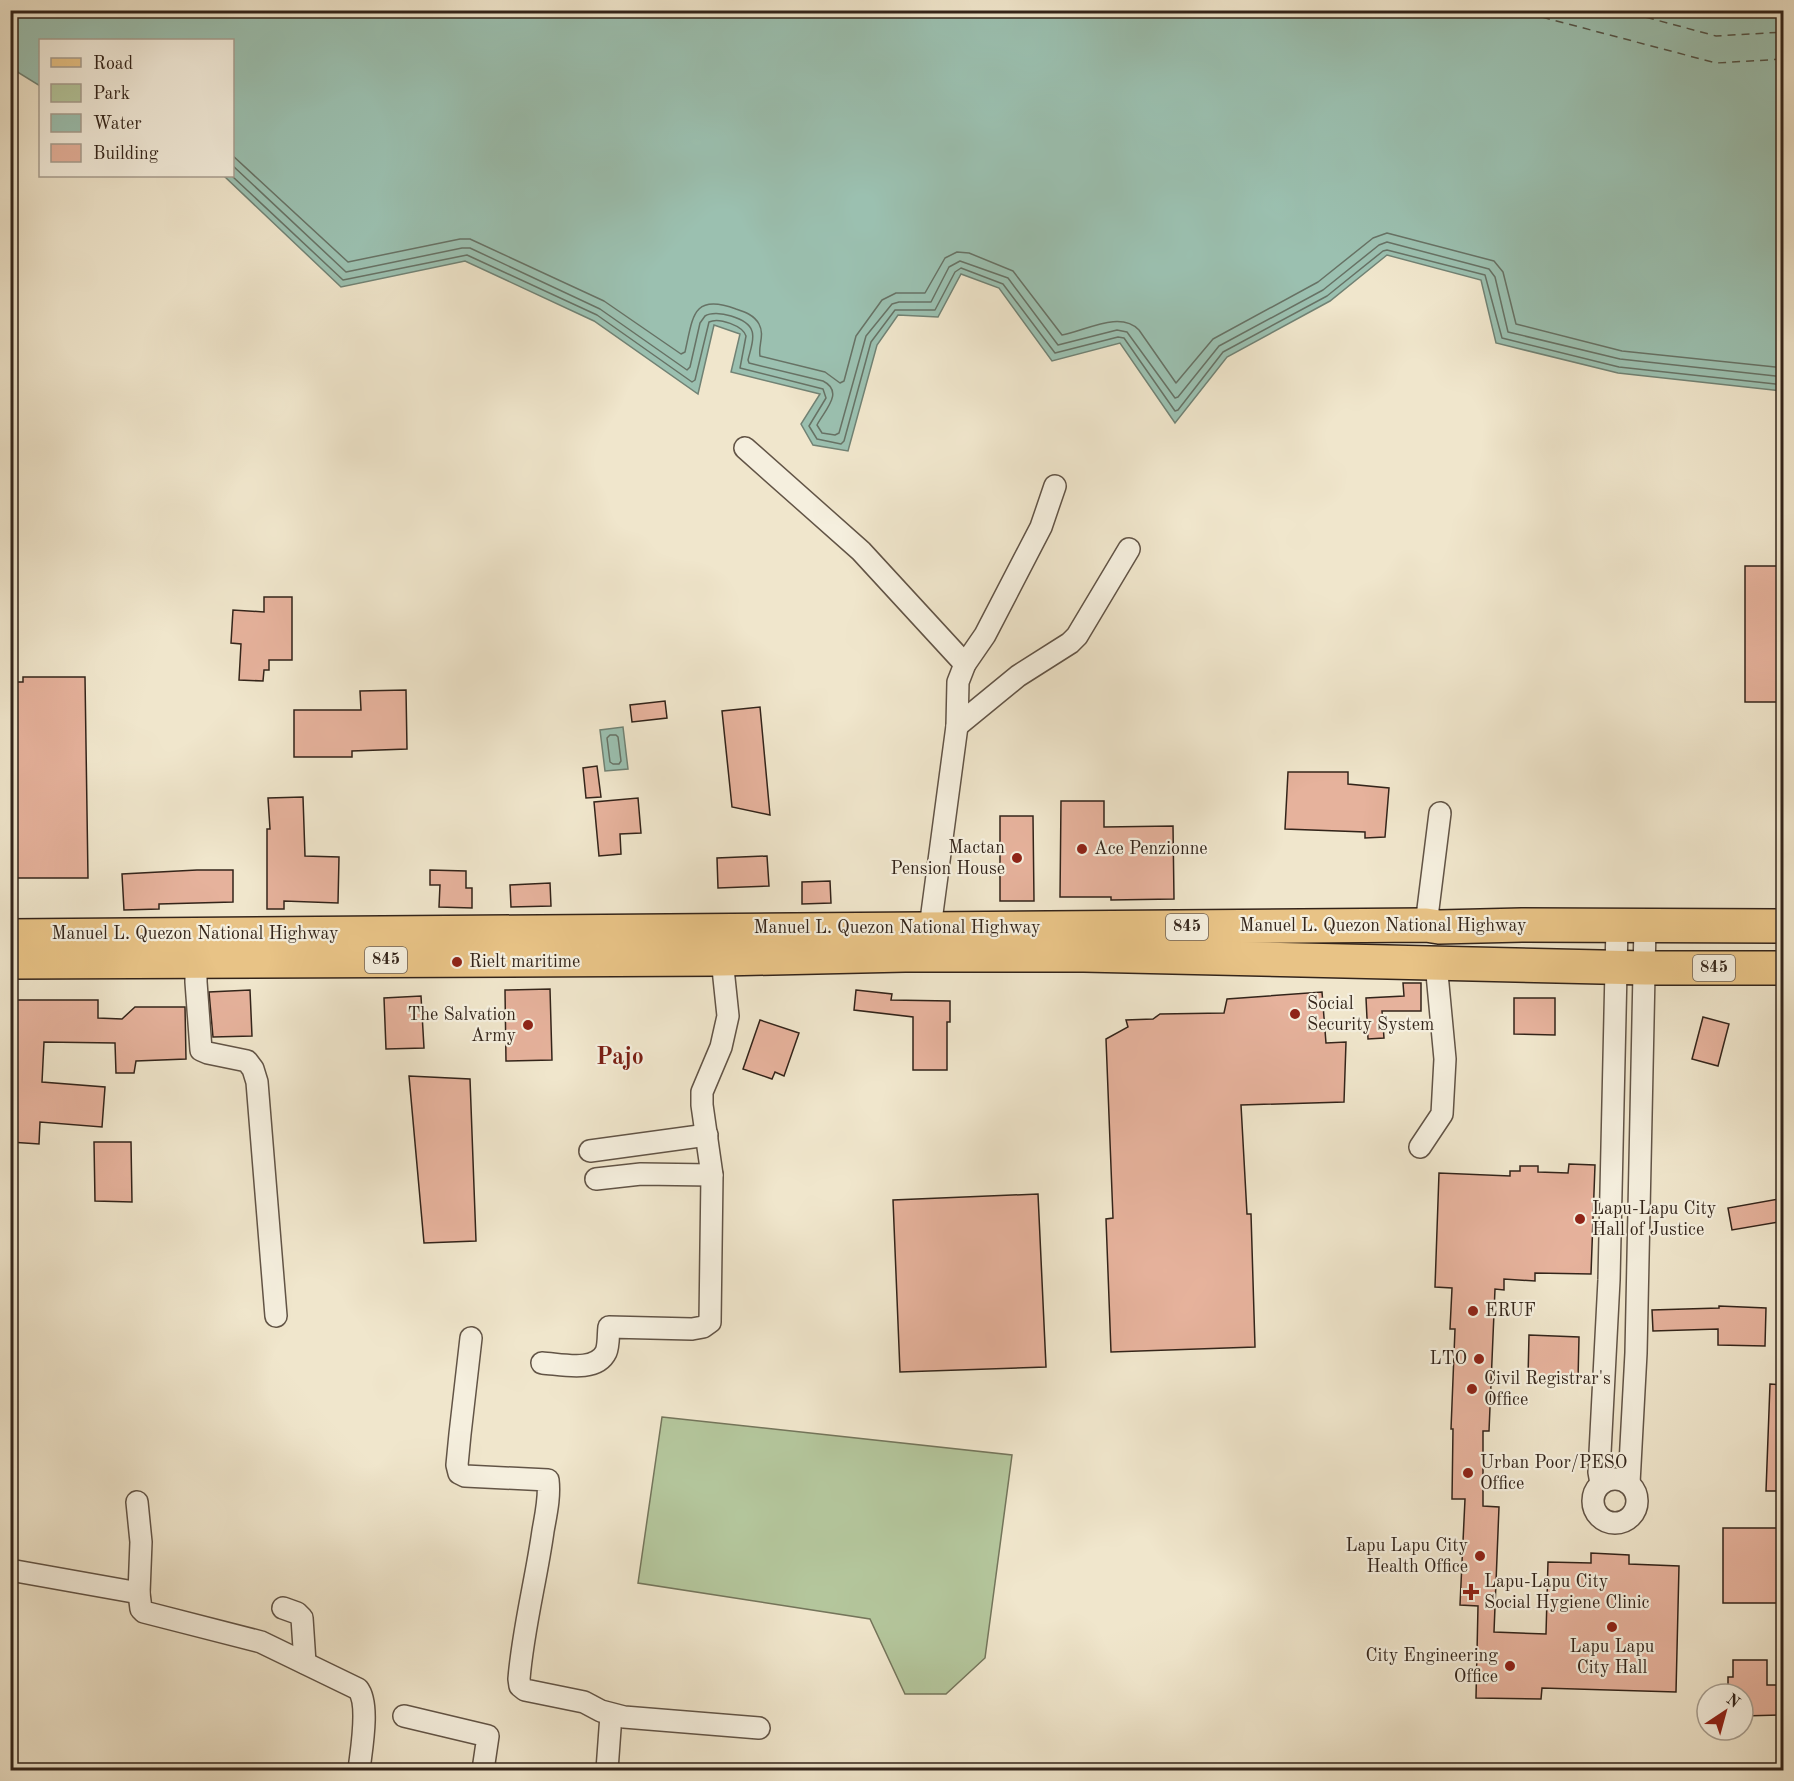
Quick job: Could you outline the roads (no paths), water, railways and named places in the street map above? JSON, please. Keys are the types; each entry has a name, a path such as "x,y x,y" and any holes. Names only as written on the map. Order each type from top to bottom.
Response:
{"main road":[{"path":"10,922 455,919 463,924 467,932"},
{"name":"Manuel L. Quezon National Highway","path":"10,962 722,959 759,943 930,928 1426,925 1439,927 1784,926"},
{"name":"Manuel L. Quezon National Highway","path":"10,936 467,932 1084,955 1631,967 1784,968"}],"street":[{"path":"745,448 861,551 965,664"},
{"path":"930,928 957,726 958,682 965,664 985,635 1041,527 1055,486"},
{"path":"957,726 1018,676 1070,643 1077,636 1129,549"},
{"path":"1426,925 1440,813"},
{"path":"1629,1484 1636,1353 1637,1278 1631,926"},
{"path":"542,1364 590,1365 599,1360 606,1351 609,1327 692,1329 704,1327 710,1322 712,1175 702,1092 722,1047 728,1016 722,959"},
{"path":"196,960 195,982 201,1050 248,1061 257,1082 276,1316"},
{"path":"1420,1147 1442,1114 1445,1059 1436,963"},
{"path":"1601,1483 1599,1472 1609,1280 1631,967"},
{"path":"590,1151 707,1135"},
{"path":"596,1179 641,1173 712,1175"},
{"path":"1609,1280 1637,1278"},
{"path":"471,1338 457,1465 459,1473 465,1476 548,1480 549,1494 539,1561 524,1632 520,1686 525,1690 584,1702 611,1715 759,1728"},
{"path":"1610,1479 1620,1479 1629,1484 1637,1496 1636,1510 1629,1519 1619,1523 1608,1522 1598,1516 1593,1506 1593,1493 1601,1483 1610,1479"},
{"path":"137,1502 141,1542 139,1593 141,1608 144,1612 245,1636 358,1689 362,1695 363,1725 359,1770"},
{"path":"10,1570 139,1593"},
{"path":"283,1608 297,1613 302,1618 305,1663"},
{"path":"607,1770 611,1715"},
{"path":"404,1716 488,1736 483,1770"}],"water":[{"path":"11,10 1783,11 1783,391 1618,373 1496,343 1481,280 1387,255 1330,301 1227,357 1175,423 1120,343 1052,361 999,288 961,274 938,317 898,315 877,345 848,451 813,445 801,424 820,394 731,372 740,334 714,325 698,394 594,321 465,261 341,287 225,177 234,177 234,39 39,39 39,85 11,68"},
{"path":"623,727 628,769 605,771 600,730"}],"place":[{"name":"Ace Penzionne","path":"1082,849"},
{"name":"Mactan Pension House","path":"1017,858"},
{"name":"Rielt maritime","path":"457,962"},
{"name":"Social Security System","path":"1295,1014"},
{"name":"The Salvation Army","path":"528,1025"},
{"name":"Lapu-Lapu City Hall of Justice","path":"1580,1219"},
{"name":"ERUF","path":"1473,1311"},
{"name":"LTO","path":"1479,1359"},
{"name":"Civil Registrar's Office","path":"1472,1389"},
{"name":"Urban Poor/PESO Office","path":"1468,1473"},
{"name":"Lapu Lapu City Health Office","path":"1480,1556"},
{"name":"Lapu-Lapu City Social Hygiene Clinic","path":"1471,1592"},
{"name":"Lapu Lapu City Hall","path":"1612,1627"},
{"name":"City Engineering Office","path":"1510,1666"}],"district":[{"name":"Pajo","path":"620,1058"}]}
